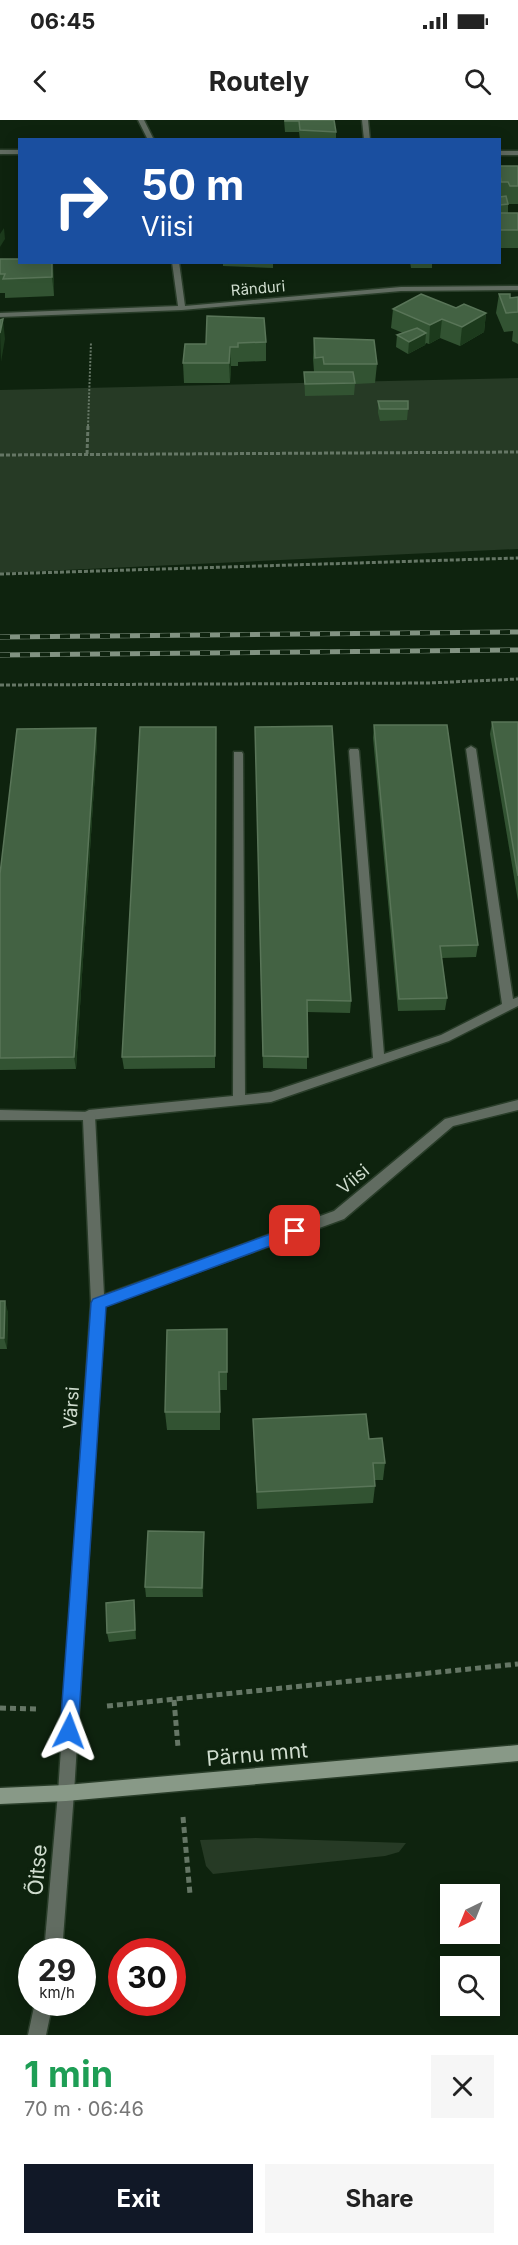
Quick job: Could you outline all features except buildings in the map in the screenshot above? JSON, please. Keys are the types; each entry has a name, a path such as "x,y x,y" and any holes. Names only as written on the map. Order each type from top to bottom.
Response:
{"main road":[{"name":"Pärnu mnt","path":"0,1796 66,1793 518,1753"}],"street":[{"path":"141,120 150,138"},
{"path":"365,120 367,138"},
{"path":"0,152 18,152"},
{"path":"501,153 518,153"},
{"path":"175,264 182,308"},
{"name":"Ränduri","path":"0,315 182,308 401,289 518,288"},
{"path":"0,1115 89,1115 271,1097 446,1038 513,1004 471,749"},
{"path":"354,751 379,1061"},
{"path":"238,754 239,1100"},
{"name":"Viisi","path":"98,1303 339,1215 449,1122 518,1105"},
{"name":"Värsi","path":"66,1793 98,1303 89,1115"},
{"name":"Õitse","path":"54,1938 66,1793"},
{"path":"37,2035 41,2016"}],"path":[{"path":"87,454 92,311"},
{"path":"0,455 518,452"},
{"path":"0,574 518,558"},
{"path":"0,685 429,684 518,678"},
{"path":"174,1700 518,1664"}],"green space":[{"path":"518,378 518,549 0,573 0,390"},
{"path":"256,1838 406,1843 399,1852 385,1856 213,1874 206,1866 200,1840"}],"railway":[{"path":"0,637 518,632"},
{"path":"0,655 518,650"}],"route":[{"path":"69,1731 98,1303 295,1231"}]}
